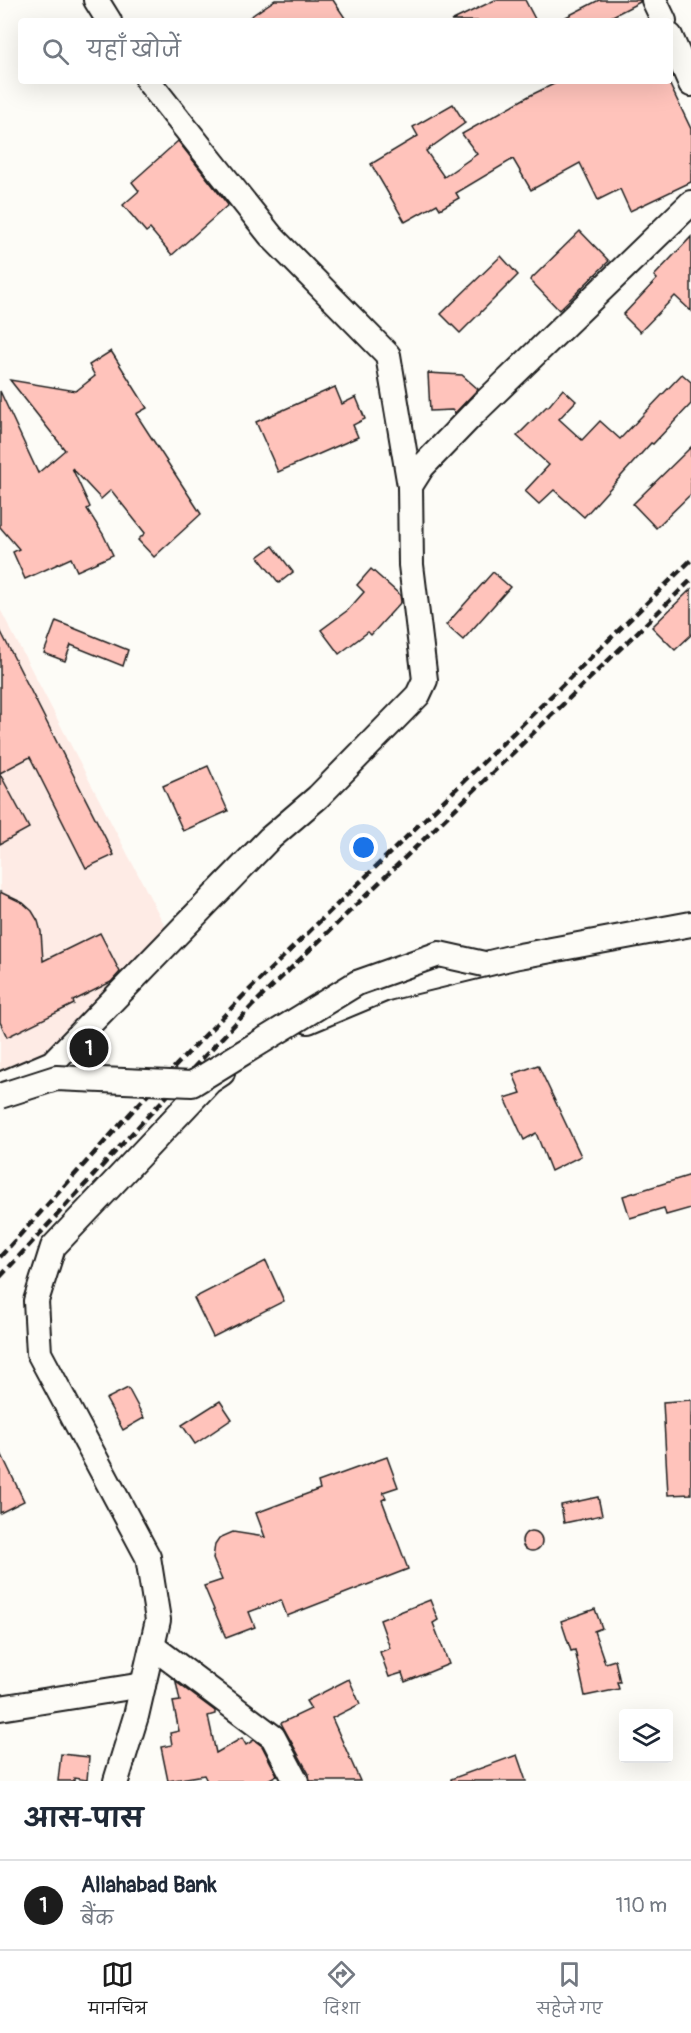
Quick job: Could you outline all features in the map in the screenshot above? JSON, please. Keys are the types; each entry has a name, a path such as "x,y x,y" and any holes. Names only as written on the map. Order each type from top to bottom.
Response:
{"street":[{"path":"96,0 107,18"},
{"path":"654,0 663,18"},
{"path":"673,43 691,84"},
{"path":"0,1085 52,1063 261,847 318,797 418,695 425,680 411,565 410,486 388,355 271,236 150,84"},
{"path":"410,486 422,467 477,410 691,203"},
{"path":"116,1781 136,1716 158,1620 148,1557 39,1353 36,1301 53,1247 210,1081 293,1028 387,988 484,964 691,924"},
{"path":"0,1096 56,1078 192,1084 357,983 439,954 484,964"},
{"path":"152,1646 273,1737 296,1781"},
{"path":"0,1708 143,1685"}],"shaded area":[{"path":"0,609 178,951 76,1048 0,1073"}],"building":[{"path":"275,0 333,0 345,18 248,18"},
{"path":"495,0 525,0 534,18 457,18"},
{"path":"599,0 640,0 609,18 564,18"},
{"path":"554,84 669,84 691,129 691,182 630,211 620,189 598,200 580,163 531,190 513,159 456,193 459,198 440,209 437,204 405,222 371,164 418,136 413,127 453,104 465,123 426,151 444,177 477,154 462,134"},
{"path":"178,141 228,205 172,255 150,229 146,232 123,205 139,191 132,182"},
{"path":"580,231 609,261 559,310 530,280"},
{"path":"691,237 691,311 675,296 640,332 623,315 657,279 654,276"},
{"path":"501,256 518,275 460,333 441,314"},
{"path":"111,351 147,408 136,414 201,514 154,557 138,540 145,533 111,490 101,499 72,468 90,507 87,509 113,555 77,571 71,558 25,579 13,552 19,549 0,527 0,391 38,473 65,450 10,380 76,391 95,376 89,365"},
{"path":"428,373 462,375 478,389 455,413 452,410 430,411"},
{"path":"682,374 691,382 691,404 653,444 651,443 584,517 554,490 539,504 525,491 549,465 517,436 548,407 563,389 576,401 559,419 582,440 600,421 620,439"},
{"path":"335,387 342,404 356,397 365,419 353,425 358,437 278,472 256,422"},
{"path":"691,447 691,494 656,528 633,504"},
{"path":"273,546 293,572 279,583 258,557"},
{"path":"371,569 400,595 401,602 371,635 368,632 339,654 321,630 348,610 364,592 357,585"},
{"path":"493,572 510,587 463,640 446,625"},
{"path":"691,589 691,635 675,650 652,627"},
{"path":"56,621 128,650 123,666 71,645 65,661 44,653"},
{"path":"0,630 114,855 86,868 30,757 0,773"},
{"path":"208,766 228,811 183,831 163,786"},
{"path":"0,774 29,828 0,844"},
{"path":"0,892 23,903 32,911 41,932 43,961 100,933 120,972 111,982 73,1001 74,1004 7,1037 0,1022"},
{"path":"538,1065 581,1156 551,1171 536,1133 524,1140 505,1098 521,1093 513,1074"},
{"path":"691,1175 691,1208 666,1215 664,1208 630,1218 623,1196"},
{"path":"266,1261 284,1301 213,1337 194,1298"},
{"path":"128,1388 144,1418 123,1430 106,1399"},
{"path":"691,1400 691,1494 668,1495 663,1402"},
{"path":"220,1401 232,1419 195,1444 182,1425"},
{"path":"0,1451 24,1501 0,1513"},
{"path":"387,1457 398,1487 383,1492 386,1498 382,1500 408,1569 287,1616 281,1600 249,1612 255,1627 226,1638 204,1586 222,1580 213,1559 215,1544 219,1538 233,1532 265,1537 256,1513 320,1489 318,1482"},
{"path":"598,1497 602,1515 564,1523 561,1505"},
{"path":"528,1531 536,1531 542,1537 542,1545 536,1551 528,1551 522,1545 522,1537"},
{"path":"430,1600 438,1620 433,1623 449,1664 405,1682 402,1673 389,1677 380,1652 390,1648 380,1620"},
{"path":"595,1609 602,1628 594,1631 605,1663 615,1660 620,1682 617,1682 619,1689 585,1696 575,1650 571,1651 561,1621"},
{"path":"349,1679 360,1704 332,1718 360,1781 310,1781 309,1774 281,1723 311,1709 306,1701"},
{"path":"176,1682 215,1711 215,1714 208,1716 216,1753 242,1738 246,1745 254,1740 262,1746 277,1775 266,1781 207,1781 204,1775 168,1781 161,1747 172,1745 170,1733 179,1731 173,1702 180,1701"},
{"path":"61,1754 89,1757 87,1780 74,1778 74,1781 58,1781"},
{"path":"517,1755 526,1781 451,1781 451,1779"}],"railway":[{"path":"0,1257 137,1106 243,996 691,560"},
{"path":"0,1277 252,1006 691,580"}],"place":[{"name":"Allahabad Bank","path":"89,1048"}]}
